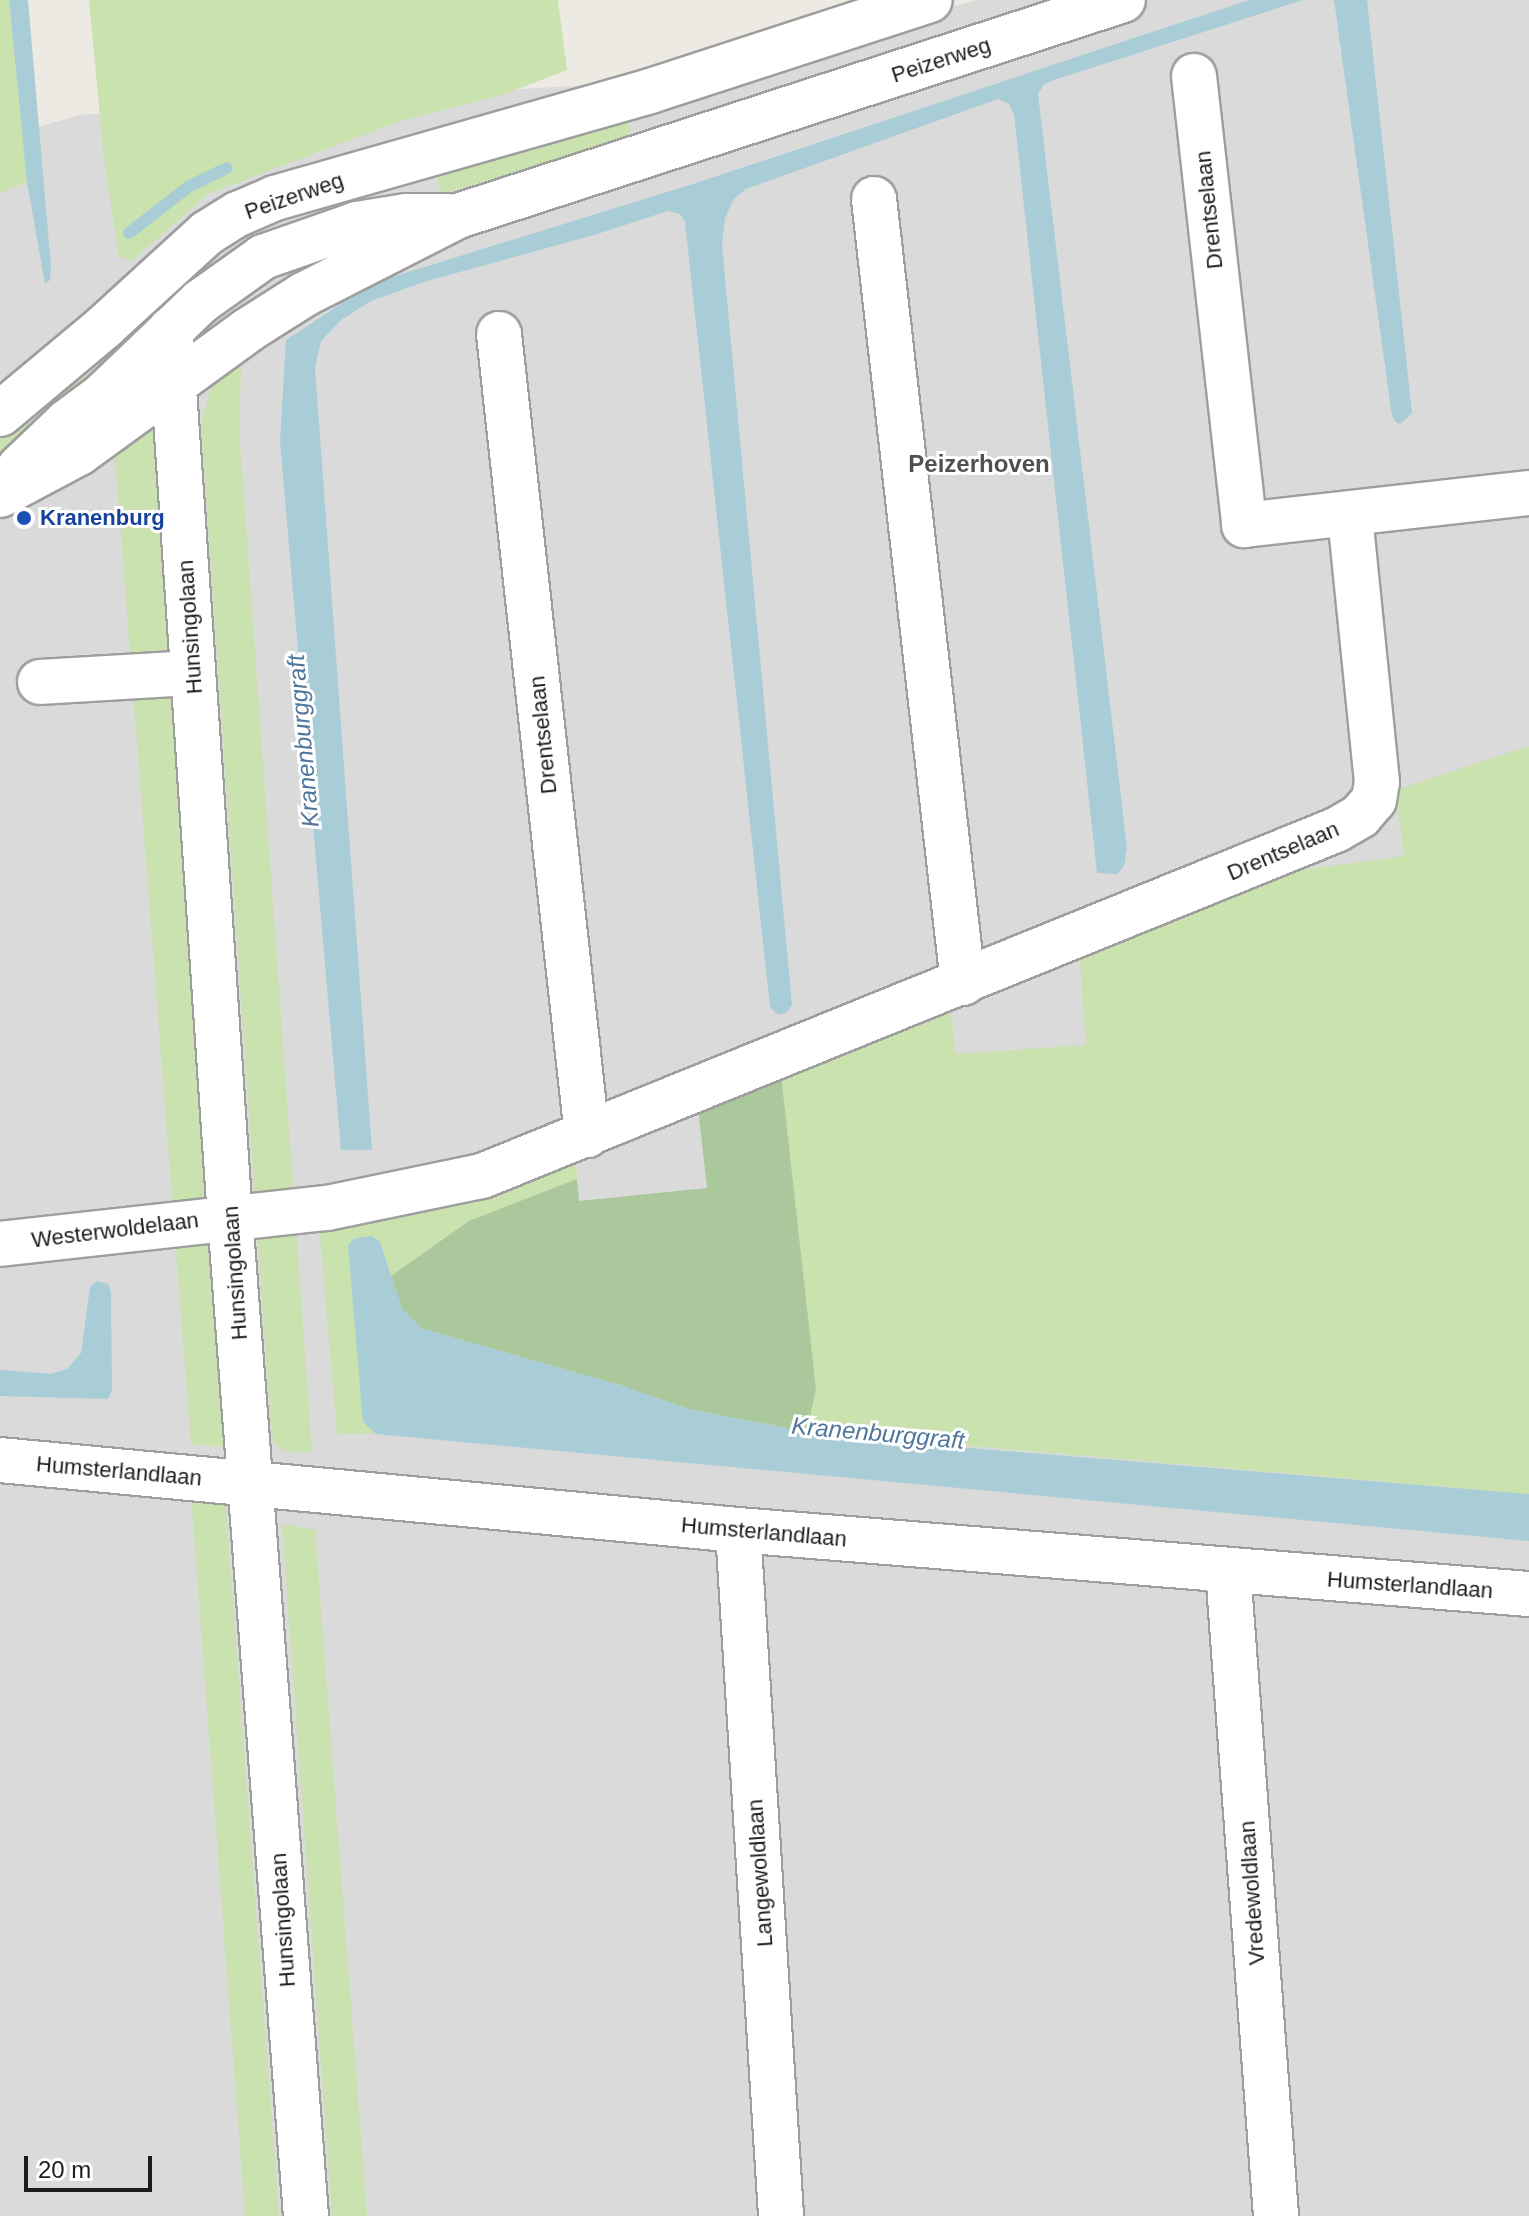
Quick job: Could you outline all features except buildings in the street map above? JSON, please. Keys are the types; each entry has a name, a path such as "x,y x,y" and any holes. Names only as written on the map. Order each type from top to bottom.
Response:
{"street":[{"name":"Peizerweg","path":"0,414 207,233 238,214 275,198 650,91 930,0"},
{"name":"Peizerweg","path":"0,495 79,453 174,382 305,294 458,216 1123,0"},
{"name":"Drentselaan","path":"1194,76 1244,525 1529,493"},
{"path":"650,91 668,150"},
{"path":"874,199 963,983"},
{"name":"Peizerweg","path":"0,486 170,330 236,274 295,244 357,224 406,216 458,216"},
{"name":"Hunsingolaan","path":"170,330 230,1217 306,2216"},
{"name":"Drentselaan","path":"499,334 587,1135"},
{"name":"Drentselaan","path":"230,1217 389,1198 482,1176 963,983 1336,830 1360,816 1374,800 1376,760 1350,514"},
{"path":"40,682 193,673"},
{"name":"Westerwoldelaan","path":"0,1244 230,1217"},
{"name":"Humsterlandlaan","path":"0,1460 738,1530 1529,1594"},
{"name":"Langewoldlaan","path":"738,1530 781,2216"},
{"name":"Vredewoldlaan","path":"1228,1570 1276,2216"}],"shaded area":[{"path":"978,0 1529,0 1529,2216 0,2216 0,138 79,115 658,81"}],"green space":[{"path":"0,0 9,0 27,182 0,193"},
{"path":"89,0 558,0 567,70 502,95 401,121 208,194 132,261 119,257 104,159"},
{"path":"625,122 631,128 628,140 441,194 436,174"},
{"path":"211,259 219,264 111,370 120,335"},
{"path":"242,350 239,426 312,1452 281,1449 275,1444 271,1429 201,423 213,382"},
{"path":"84,370 91,380 0,453 0,437"},
{"path":"154,411 224,1447 191,1444 114,443"},
{"path":"1529,746 1529,1494 807,1432 816,1389 781,1075 950,1007 956,1054 1086,1045 1079,949 1278,873 1404,856 1396,790"},
{"path":"781,1075 816,1389 807,1432 688,1409 623,1386 423,1329 402,1309 391,1276 469,1221 577,1179 579,1201 707,1188 698,1108"},
{"path":"576,1159 577,1179 469,1221 391,1276 380,1242 372,1236 355,1238 363,1422 376,1434 337,1434 319,1223"},
{"path":"191,1495 225,1498 279,2216 245,2216"},
{"path":"282,1524 315,1530 367,2216 332,2216"}],"water":[{"path":"9,0 28,0 51,267 50,280 45,284 27,182"},
{"path":"1249,0 1303,0 1054,80 1044,84 1038,94 1127,848 1124,866 1117,874 1097,873 1014,115 1009,104 998,99 746,189 734,199 725,218 722,245 792,1005 786,1013 778,1015 770,1007 685,222 680,214 668,211 594,235 427,281 371,301 341,320 321,341 315,368 372,1150 341,1150 280,441 286,340 342,303 392,277 693,184"},
{"path":"1334,0 1367,0 1412,413 1402,423 1397,423 1392,416"},
{"path":"372,1236 380,1242 402,1309 423,1329 623,1386 688,1409 807,1432 884,1441 1529,1494 1529,1541 376,1434 363,1422 348,1245 355,1238"},
{"path":"97,1281 108,1284 111,1292 112,1391 108,1399 0,1396 0,1370 51,1374 67,1369 81,1353 90,1287"}],"waterway":[{"name":"Kranenburggraft","path":"129,233 188,187 227,168"}],"place":[{"name":"Kranenburg","path":"24,518"}],"district":[{"name":"Peizerhoven","path":"979,464"}]}
